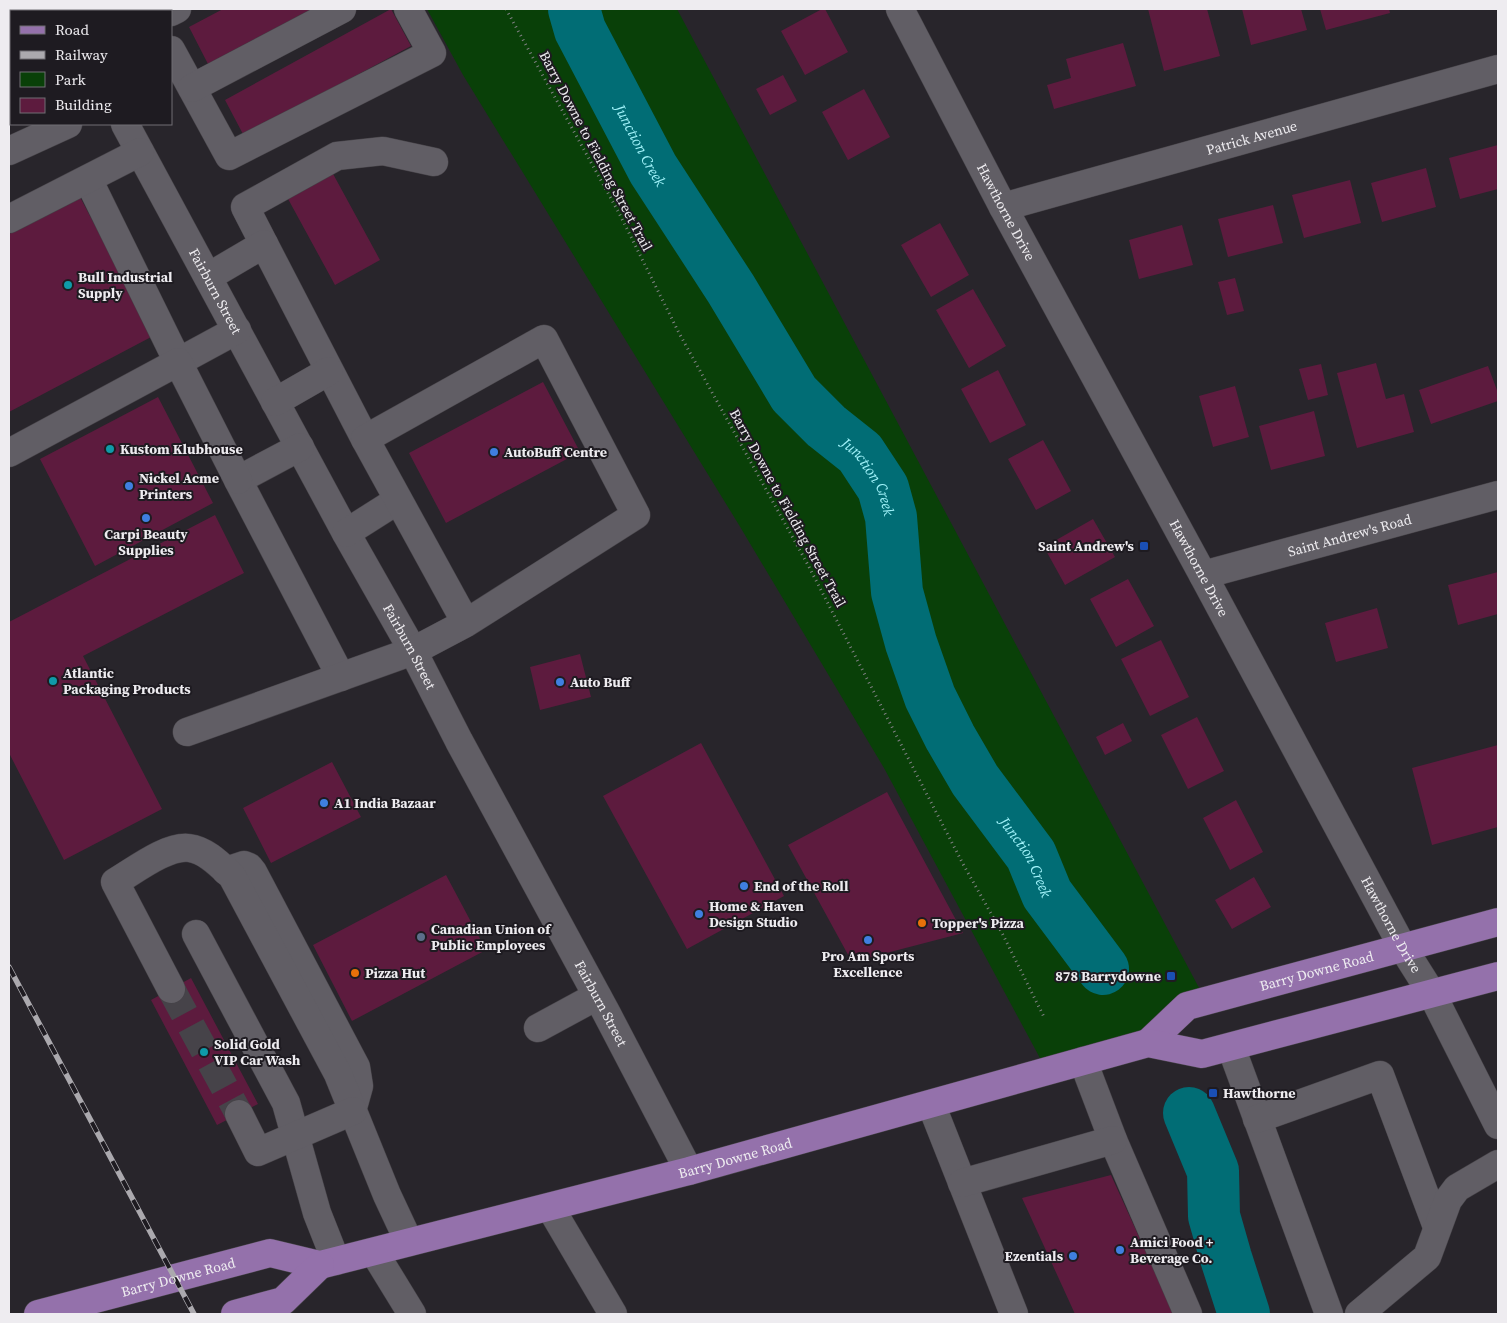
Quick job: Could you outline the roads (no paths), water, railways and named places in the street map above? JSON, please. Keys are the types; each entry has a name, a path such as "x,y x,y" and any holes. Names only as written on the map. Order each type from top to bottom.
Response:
{"main road":[{"name":"Barry Downe Road","path":"1148,1043 1187,1006 1498,922"},
{"name":"Barry Downe Road","path":"38,1314 270,1253 328,1263 689,1171 1148,1043 1202,1054 1498,976"},
{"path":"235,1314 283,1301 328,1263"}],"street":[{"path":"192,88 342,9"},
{"path":"172,52 229,156 432,53 408,9"},
{"name":"Hawthorne Drive","path":"900,9 1003,207 1403,948 1432,994 1497,1122"},
{"name":"Patrick Avenue","path":"1003,207 1498,68"},
{"path":"9,151 66,125"},
{"name":"Fairburn Street","path":"126,125 346,533 413,652 689,1171"},
{"path":"9,219 140,152"},
{"path":"434,162 383,152 337,156 245,207 365,439 466,623"},
{"path":"88,178 178,362 341,677"},
{"path":"208,277 264,244"},
{"path":"9,453 237,330"},
{"path":"187,732 413,652 466,623 636,515 544,339 365,439"},
{"path":"275,402 329,371"},
{"path":"238,480 300,447"},
{"name":"Saint Andrew's Road","path":"1203,575 1498,495"},
{"path":"346,533 398,500"},
{"path":"171,989 115,882 176,848 197,850 209,856 226,871 244,865 249,867 292,944 356,1067 359,1086 353,1110 387,1195 409,1242"},
{"path":"196,934 286,1103 317,1213 328,1263"},
{"path":"538,1028 597,996"},
{"path":"1231,1047 1329,1314"},
{"path":"1083,1061 1112,1140 1188,1314"},
{"path":"1257,1119 1380,1075 1437,1226"},
{"path":"931,1104 1014,1314"},
{"path":"239,1114 258,1152 353,1110"},
{"path":"962,1183 1112,1140"},
{"path":"1359,1314 1427,1257 1437,1226 1448,1200 1456,1188 1498,1164"},
{"path":"550,1207 613,1314"},
{"path":"374,1252 412,1314"}],"waterway":[{"name":"Junction Creek","path":"574,9 580,30 653,169 731,289 794,394 826,426 860,453 883,488 891,517 897,592 911,643 930,697 975,780 1031,855 1047,894 1103,969"},
{"name":"Junction Creek","path":"1189,1113 1213,1171 1214,1216 1244,1314"}],"tunnel":[{"path":"171,989 239,1114"}],"railway":[{"path":"9,967 194,1314"}],"place":[{"name":"Bull Industrial Supply","path":"68,285"},
{"name":"Kustom Klubhouse","path":"110,449"},
{"name":"AutoBuff Centre","path":"494,452"},
{"name":"Nickel Acme Printers","path":"129,486"},
{"name":"Carpi Beauty Supplies","path":"146,518"},
{"name":"Saint Andrew's","path":"1144,546"},
{"name":"Atlantic Packaging Products","path":"53,681"},
{"name":"Auto Buff","path":"560,682"},
{"name":"A1 India Bazaar","path":"324,803"},
{"name":"End of the Roll","path":"744,886"},
{"name":"Home & Haven Design Studio","path":"699,914"},
{"name":"Topper's Pizza","path":"922,923"},
{"name":"Canadian Union of Public Employees","path":"421,937"},
{"name":"Pro Am Sports Excellence","path":"868,940"},
{"name":"Pizza Hut","path":"355,973"},
{"name":"878 Barrydowne","path":"1171,976"},
{"name":"Solid Gold VIP Car Wash","path":"204,1052"},
{"name":"Hawthorne","path":"1213,1093"},
{"name":"Amici Food + Beverage Co.","path":"1120,1250"},
{"name":"Ezentials","path":"1073,1256"}]}
